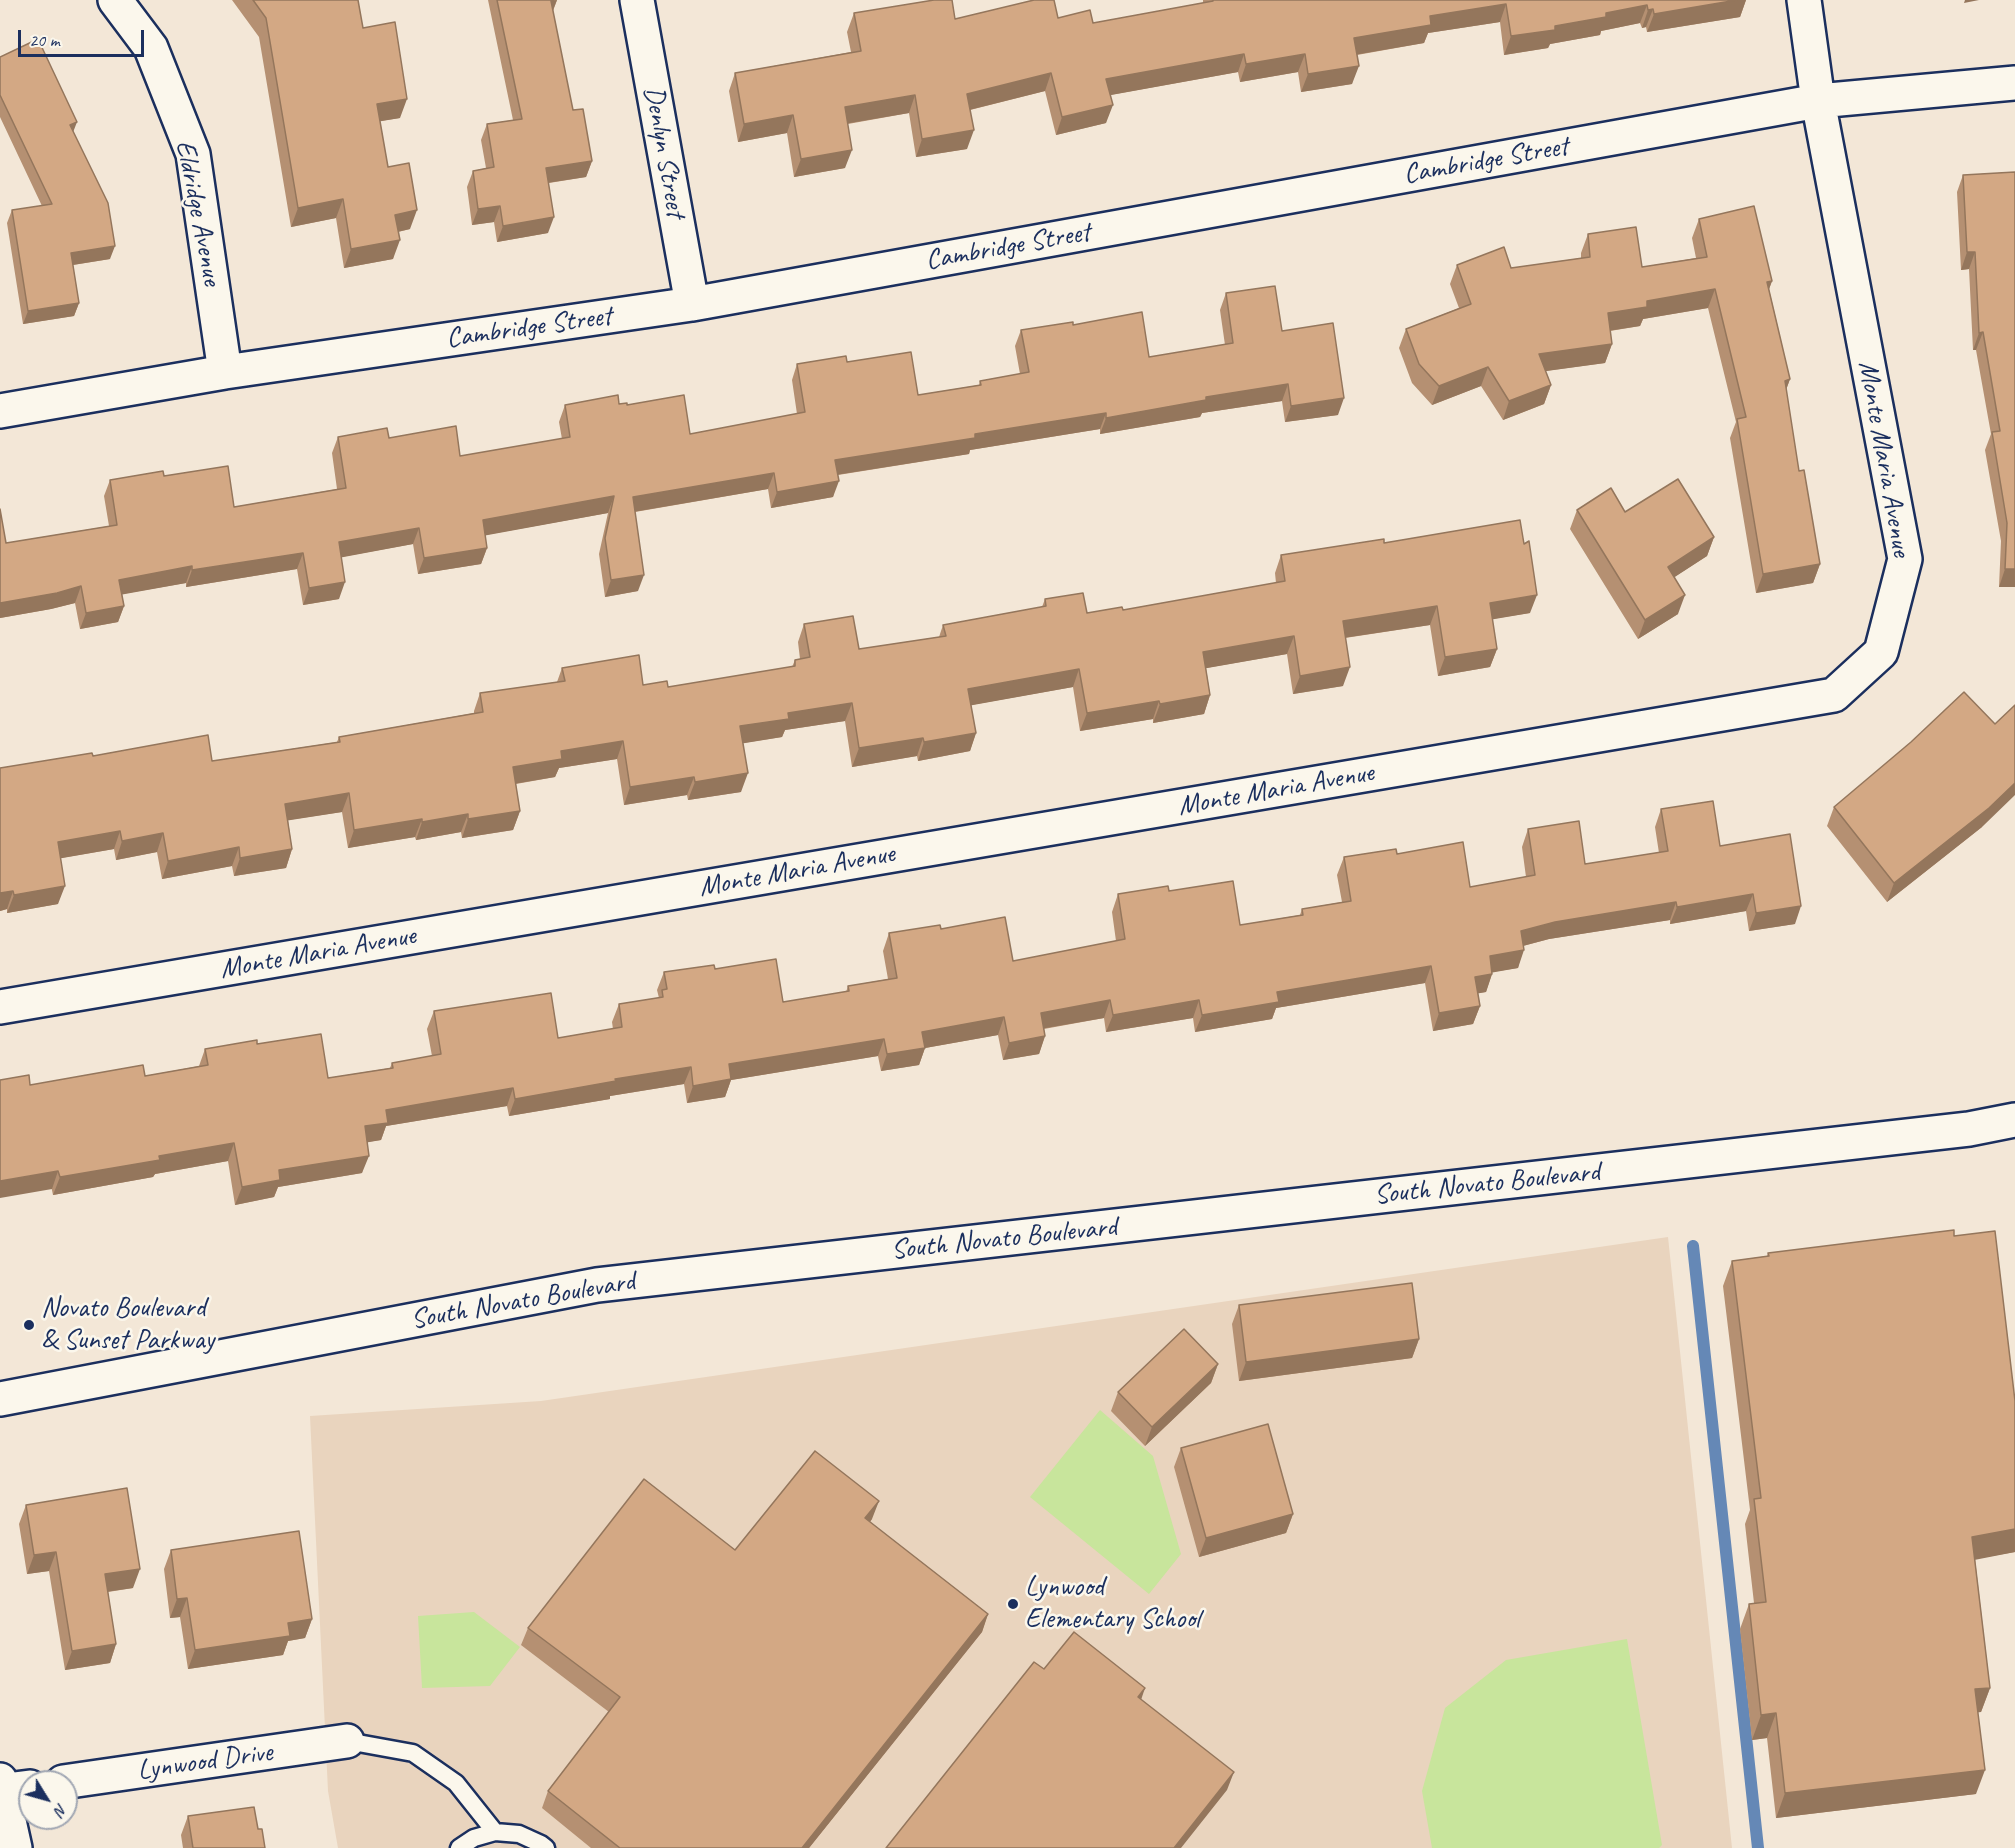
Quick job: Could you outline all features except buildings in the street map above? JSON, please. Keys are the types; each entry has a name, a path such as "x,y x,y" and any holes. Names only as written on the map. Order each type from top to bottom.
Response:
{"street":[{"name":"Eldridge Avenue","path":"115,0 151,48 193,154 225,372"},
{"name":"Denlyn Street","path":"637,0 692,304"},
{"name":"Monte Maria Avenue","path":"0,1007 1834,695 1881,652 1905,560 1818,101 1804,0"},
{"name":"Cambridge Street","path":"0,411 225,372 692,304 1818,101 2015,82"},
{"name":"South Novato Boulevard","path":"0,1399 597,1285 1969,1129 2015,1120"},
{"name":"Lynwood Drive","path":"78,1780 347,1741"},
{"path":"8,1787 15,1848"}],"lane":[{"path":"347,1741 413,1753 456,1783 495,1832"},
{"path":"459,1848 474,1838 495,1832 519,1834 546,1848"}],"shaded area":[{"name":"Lynwood Elementary School","path":"1668,1237 1732,1848 338,1848 328,1791 310,1416 541,1401"}],"green space":[{"path":"1100,1410 1153,1456 1181,1554 1149,1594 1030,1497"},
{"path":"474,1612 520,1647 490,1686 422,1688 418,1616"},
{"path":"1627,1639 1662,1845 1659,1848 1432,1848 1422,1791 1445,1708 1506,1660"}],"waterway":[{"path":"1693,1246 1758,1848"}],"place":[{"name":"Novato Boulevard & Sunset Parkway","path":"29,1325"},
{"name":"Lynwood Elementary School","path":"1013,1604"}]}
